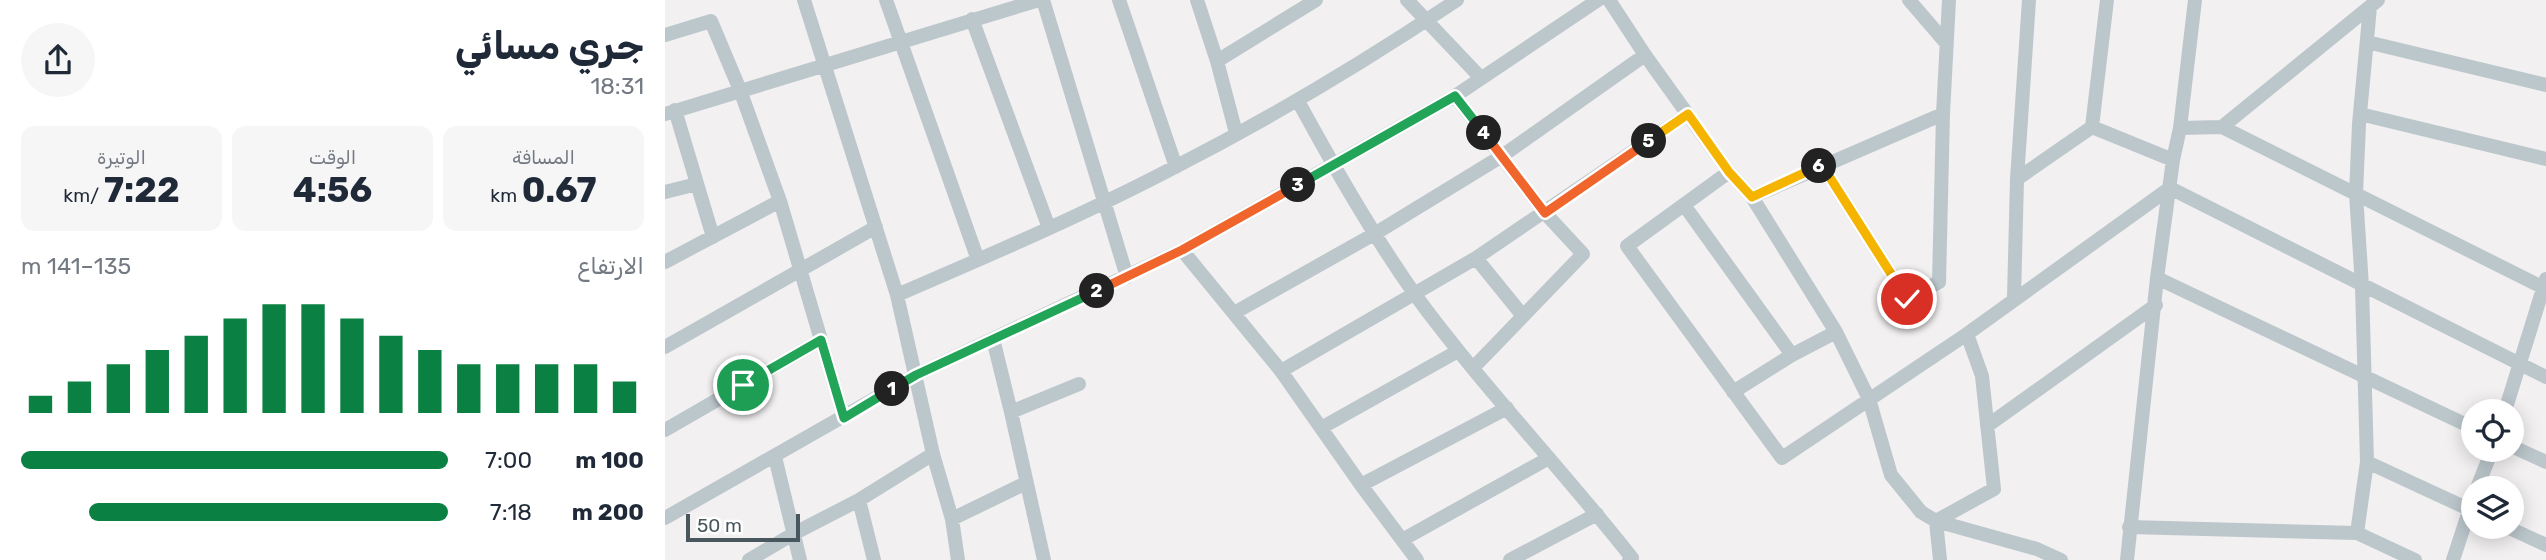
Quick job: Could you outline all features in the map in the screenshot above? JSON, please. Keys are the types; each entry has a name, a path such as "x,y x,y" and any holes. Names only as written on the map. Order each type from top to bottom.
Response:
{"street":[{"path":"804,0 897,295 933,454 952,519 958,560"},
{"path":"886,0 978,260"},
{"path":"713,237 697,184 670,112 1041,0 1106,202 1127,277"},
{"path":"1119,0 1176,167"},
{"path":"1197,0 1236,133"},
{"path":"1217,61 1316,0"},
{"path":"1407,0 1481,77"},
{"path":"897,295 1106,202 1176,167 1298,101 1457,0"},
{"path":"665,518 916,375 1182,250 1334,166 1455,96 1598,0"},
{"path":"1609,0 1729,172 1752,197 1836,332 1868,399 1891,475 1921,512 1936,521 2037,549 2061,560"},
{"path":"1909,0 1946,43"},
{"path":"1822,165 1907,299 1940,282 1943,114 1949,0"},
{"path":"2014,298 2017,179 2029,0"},
{"path":"2017,179 2092,127 2107,0"},
{"path":"2127,560 2157,278 2180,128 2195,0"},
{"path":"2222,127 2374,4"},
{"path":"2357,533 2367,462 2362,286 2356,194 2360,114 2367,42 2374,4"},
{"path":"972,19 1049,228"},
{"path":"665,35 711,21 740,90 780,201 844,418"},
{"path":"2367,42 2546,85"},
{"path":"1234,313 1376,233 1502,156 1645,55"},
{"path":"1455,96 1545,213 1583,254 1473,368"},
{"path":"1298,101 1334,166 1415,294 1458,351 1597,514 1632,558 1629,560"},
{"path":"1281,371 1476,258 1688,114"},
{"path":"1752,197 1943,114"},
{"path":"2360,114 2546,159"},
{"path":"2092,127 2173,160"},
{"path":"2180,128 2222,127 2545,285 2509,399"},
{"path":"1729,172 1627,246 1782,458 1967,334 2170,188"},
{"path":"665,192 697,184"},
{"path":"2170,188 2546,377"},
{"path":"665,262 780,201"},
{"path":"1684,205 1792,355"},
{"path":"665,347 876,227"},
{"path":"1182,250 1281,371 1417,560"},
{"path":"1476,258 1523,316"},
{"path":"2157,278 2461,422"},
{"path":"1987,426 2156,305"},
{"path":"1733,392 1792,355 1836,332"},
{"path":"1936,521 1994,489 1982,376 1967,334"},
{"path":"993,339 1044,560"},
{"path":"665,430 821,340"},
{"path":"1321,428 1458,351"},
{"path":"1011,412 1079,384"},
{"path":"1361,485 1507,408"},
{"path":"2524,452 2546,462"},
{"path":"749,560 933,454"},
{"path":"775,457 800,560"},
{"path":"1402,540 1549,458"},
{"path":"2367,462 2461,503"},
{"path":"952,519 1026,483"},
{"path":"859,499 874,560"},
{"path":"1510,560 1597,514"},
{"path":"1936,521 1940,560"},
{"path":"2129,527 2357,533 2414,560"},
{"path":"2524,535 2546,545"},
{"path":"2453,560 2461,536"}],"route":[{"path":"743,385 821,340 844,418 916,375 1182,250 1455,96 1545,213 1688,114 1729,172 1752,197 1822,165 1907,299"}]}
